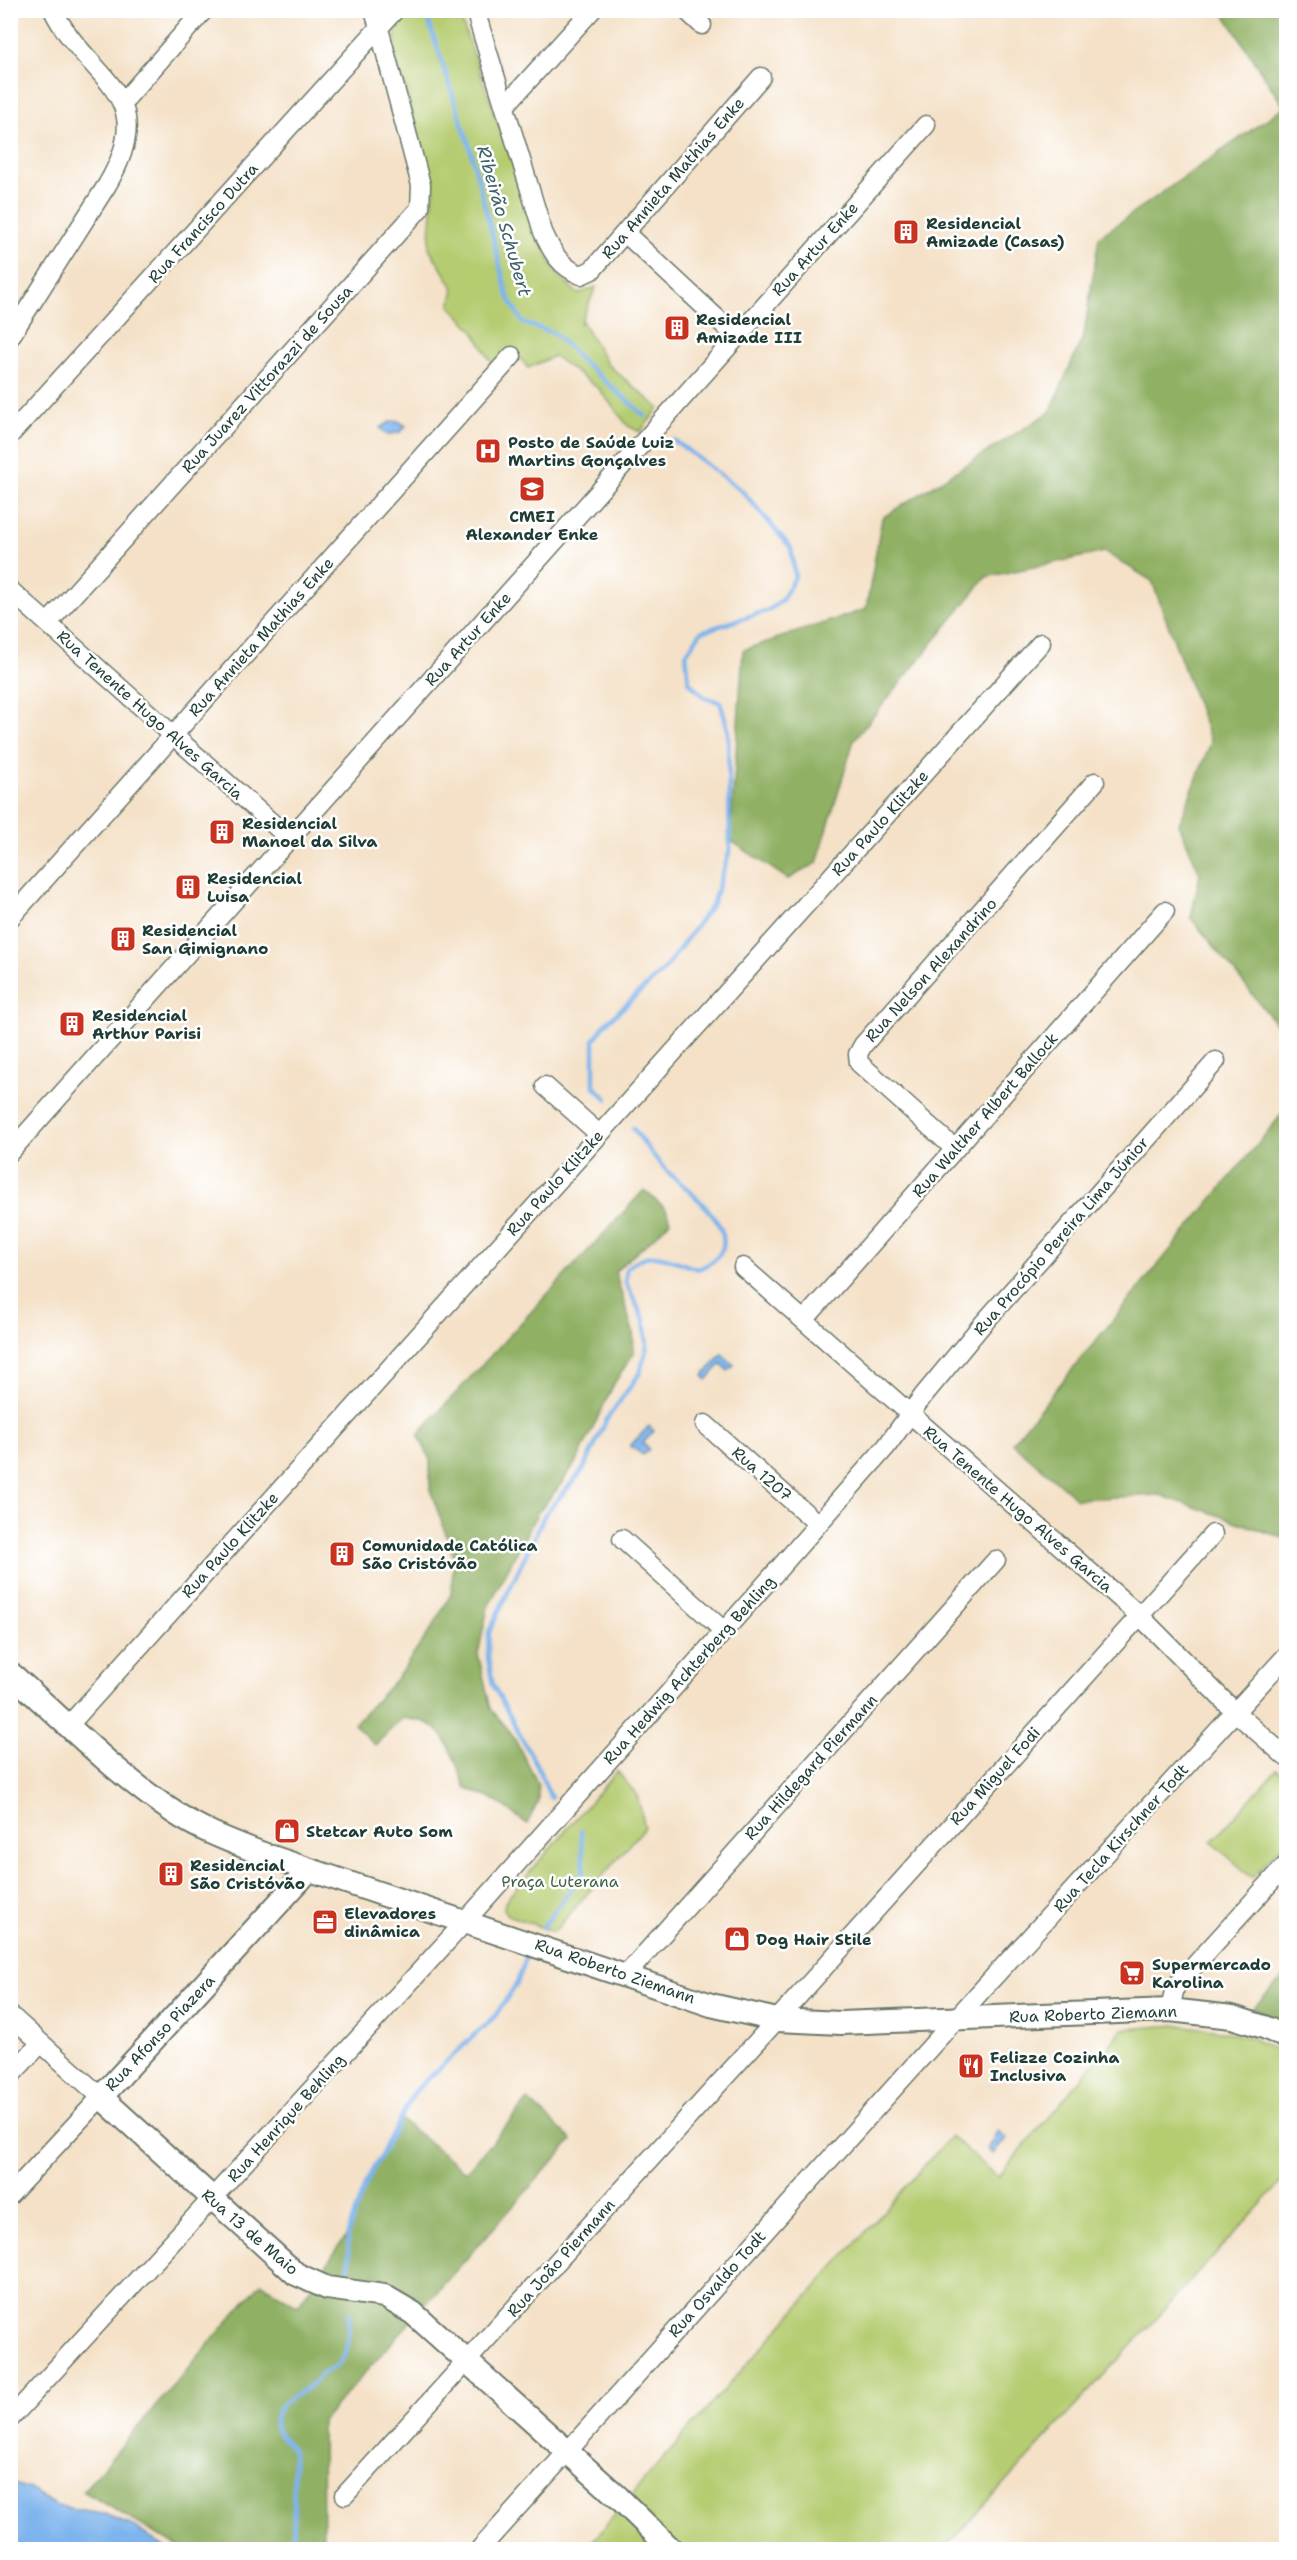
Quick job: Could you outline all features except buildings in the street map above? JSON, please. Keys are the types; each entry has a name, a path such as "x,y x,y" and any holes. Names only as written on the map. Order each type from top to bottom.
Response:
{"main road":[{"name":"Rua Roberto Ziemann","path":"10,1674 118,1770 177,1815 233,1842 309,1870 711,2005 777,2020 841,2023 1170,2010 1205,2012 1232,2017 1264,2026 1287,2037"},
{"name":"Rua Afonso Piazera","path":"100,2097 309,1870"},
{"name":"Rua 13 de Maio","path":"100,2097 296,2274 327,2288 372,2293 395,2302 418,2318 567,2451 672,2550"}],"street":[{"path":"10,337 121,162 126,146 128,124 123,102 63,28 53,10"},
{"path":"123,102 204,10"},
{"name":"Rua Juarez Vittorazzi de Sousa","path":"48,623 420,208 421,185 374,10"},
{"name":"Rua Francisco Dutra","path":"10,435 395,10"},
{"path":"475,10 506,106"},
{"path":"506,106 592,10"},
{"path":"686,10 702,25"},
{"name":"Rua Annieta Mathias Enke","path":"506,106 543,232 552,251 562,264 581,275 592,270 761,77"},
{"name":"Rua Artur Enke","path":"10,1152 926,125"},
{"path":"625,233 737,337"},
{"name":"Rua Annieta Mathias Enke","path":"10,918 512,356"},
{"name":"Rua Tenente Hugo Alves Garcia","path":"10,590 290,839"},
{"name":"Rua Paulo Klitzke","path":"69,1725 1041,643"},
{"name":"Rua Nelson Alexandrino","path":"956,1149 859,1063 858,1054 863,1045 1095,782"},
{"name":"Rua Walther Albert Ballock","path":"805,1319 1165,911"},
{"name":"Rua Procópio Pereira Lima Júnior","path":"910,1415 981,1326 1216,1061"},
{"path":"544,1086 599,1134"},
{"name":"Rua Tenente Hugo Alves Garcia","path":"743,1267 805,1319 910,1415 1139,1615 1235,1712 1287,1757"},
{"name":"Rua Hedwig Achterberg Behling","path":"464,1922 886,1447 910,1415"},
{"name":"Rua 1207","path":"705,1424 818,1524"},
{"name":"Rua Miguel Fodi","path":"777,2020 1213,1534"},
{"path":"622,1539 724,1631"},
{"name":"Rua Hildegard Piermann","path":"626,1975 996,1560"},
{"name":"Rua Tecla Kirschner Todt","path":"956,2019 1287,1656"},
{"path":"1170,2010 1175,1987 1287,1865"},
{"name":"Rua Henrique Behling","path":"10,2419 464,1922"},
{"name":"Rua 13 de Maio","path":"10,2015 100,2097"},
{"name":"Rua Osvaldo Todt","path":"479,2550 956,2019"},
{"name":"Rua João Piermann","path":"345,2495 777,2020"},
{"path":"10,2063 38,2040"},
{"path":"10,2076 38,2040"},
{"name":"Rua Afonso Piazera","path":"10,2195 100,2097"}],"green space":[{"path":"413,11 458,11 542,245 556,273 578,294 596,287 580,324 582,321 607,364 659,408 640,432 628,426 599,389 554,356 528,368 521,359 494,367 473,330 450,306 454,289 429,248 434,188 394,51 396,25"},
{"path":"1222,11 1286,11 1286,1036 1191,918 1200,874 1179,824 1211,742 1152,581 1105,552 986,577 854,740 817,863 788,879 730,840 743,650 866,609 882,518 1050,412 1084,334 1099,237 1284,107"},
{"path":"1286,1109 1286,1539 1160,1495 1077,1499 1012,1443"},
{"path":"644,1190 666,1209 670,1221 615,1272 633,1332 634,1353 615,1382 578,1459 538,1512 488,1607 478,1654 491,1709 512,1734 538,1784 538,1802 527,1824 496,1801 466,1788 447,1743 435,1728 427,1723 403,1718 375,1745 354,1724 397,1678 432,1628 451,1594 454,1557 430,1489 430,1460 418,1434"},
{"path":"1277,1769 1286,1777 1286,1841 1252,1878 1212,1842"},
{"name":"Praça Luterana","path":"617,1771 637,1795 645,1827 554,1932 508,1915 504,1909 505,1902 511,1894"},
{"path":"1286,1974 1286,2026 1253,2008"},
{"path":"1179,2025 1227,2032 1253,2039 1286,2056 1286,2177 944,2549 585,2550 658,2464 951,2136 998,2177 1123,2029"},
{"path":"528,2100 572,2140 322,2421 323,2549 182,2549 83,2491 261,2283 298,2306 348,2233 365,2185 400,2119 466,2172"}],"water":[{"path":"398,421 406,426 401,432 387,435 380,428 390,422"},
{"path":"722,1354 734,1365 728,1371 721,1364 707,1380 703,1376"},
{"path":"649,1426 654,1431 643,1443 649,1449 643,1455 630,1446"},
{"path":"998,2131 1007,2138 993,2154 987,2149 996,2138 994,2136"},
{"path":"10,2483 30,2489 57,2506 102,2513 131,2525 167,2549 11,2549"}],"waterway":[{"name":"Ribeirão Schubert","path":"425,10 470,148 508,297 523,323 554,333 645,416"},
{"name":"Ribeirão Schubert","path":"607,1099 594,1086 594,1040 606,1023 664,970 713,903 730,850 728,729 720,702 704,697 689,682 686,654 701,632 769,610 782,600 795,577 791,548 743,492 674,440"},
{"name":"Ribeirão Schubert","path":"551,1798 537,1766 493,1685 488,1658 489,1632 545,1514 583,1470 607,1419 640,1373 647,1346 644,1320 626,1283 626,1269 635,1261 653,1256 670,1259 698,1269 716,1259 723,1247 722,1233 716,1220 705,1206 663,1167 633,1128"},
{"name":"Ribeirão Schubert","path":"543,1927 584,1871 581,1831"},
{"name":"Ribeirão Schubert","path":"349,2274 348,2233 365,2185 415,2091 495,2016 517,1983 527,1955"},
{"name":"Ribeirão Schubert","path":"291,2550 294,2526 293,2451 276,2429 275,2417 282,2405 342,2360 347,2343 349,2314"}],"place":[{"name":"Residencial Amizade (Casas)","path":"906,232"},
{"name":"Residencial Amizade III","path":"677,328"},
{"name":"Posto de Saúde Luiz Martins Gonçalves","path":"488,451"},
{"name":"CMEI Alexander Enke","path":"532,489"},
{"name":"Residencial Manoel da Silva","path":"222,832"},
{"name":"Residencial Luisa","path":"188,887"},
{"name":"Residencial San Gimignano","path":"123,939"},
{"name":"Residencial Arthur Parisi","path":"72,1024"},
{"name":"Comunidade Católica São Cristóvão","path":"342,1554"},
{"name":"Stetcar Auto Som","path":"287,1831"},
{"name":"Residencial São Cristóvão","path":"171,1874"},
{"name":"Elevadores dinâmica","path":"325,1922"},
{"name":"Dog Hair Stile","path":"737,1939"},
{"name":"Supermercado Karolina","path":"1132,1973"},
{"name":"Felizze Cozinha Inclusiva","path":"971,2066"}]}
